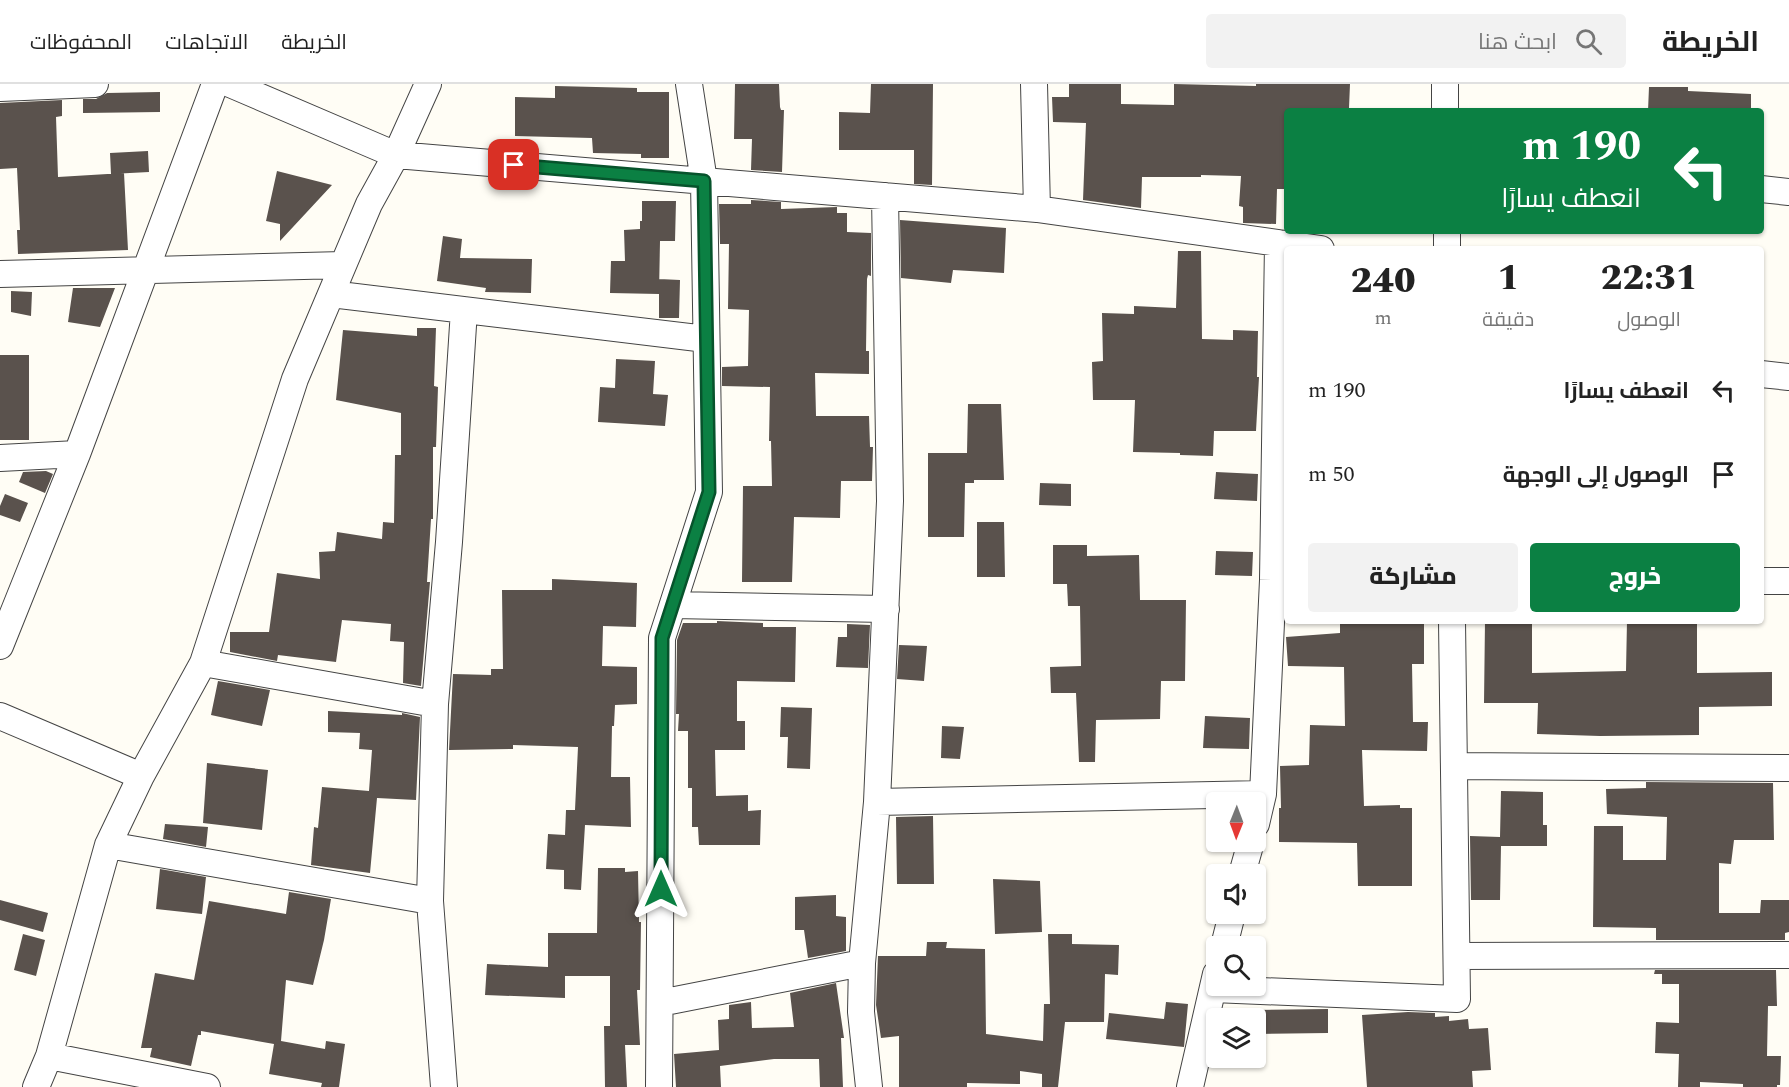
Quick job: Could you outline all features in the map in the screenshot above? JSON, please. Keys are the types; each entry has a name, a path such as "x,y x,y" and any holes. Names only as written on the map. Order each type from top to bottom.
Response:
{"street":[{"path":"0,88 95,84"},
{"path":"0,646 77,454 215,84"},
{"path":"230,84 396,155 1037,209 1300,246"},
{"path":"36,1087 49,1056 108,845 141,776 203,663 295,379 369,204 396,155 428,84"},
{"path":"659,1087 662,638 709,492 704,181 689,84"},
{"path":"1034,84 1037,209"},
{"path":"1445,84 1445,108"},
{"path":"1764,189 1789,192"},
{"path":"869,1087 861,1012 862,963 877,802 890,501 885,196"},
{"path":"1263,792 1280,580 1278,243"},
{"path":"0,274 343,265"},
{"path":"331,294 706,339"},
{"path":"444,1087 430,901 435,704 449,542 464,310"},
{"path":"1764,374 1789,376"},
{"path":"0,458 77,454"},
{"path":"1764,581 1789,581"},
{"path":"673,605 885,609"},
{"path":"1266,985 1457,999 1452,624"},
{"path":"203,663 435,704"},
{"path":"0,716 141,776"},
{"path":"1454,766 1789,768"},
{"path":"877,802 1206,795"},
{"path":"108,845 430,901"},
{"path":"1457,956 1789,955"},
{"path":"660,1003 862,963"},
{"path":"1190,1087 1211,996"},
{"path":"49,1056 207,1087"}],"building":[{"path":"735,84 779,84 780,107 784,110 782,172 751,170 752,139 734,139"},
{"path":"871,84 933,84 932,185 914,184 914,150 839,150 839,112 870,113"},
{"path":"1069,84 1121,84 1121,104 1174,105 1174,84 1256,86 1256,84 1350,84 1349,108 1284,108 1284,189 1277,189 1276,224 1243,223 1243,207 1239,206 1241,176 1142,177 1141,208 1083,200 1086,123 1053,122 1052,97 1069,97"},
{"path":"555,86 637,88 637,92 669,92 669,158 641,158 641,154 593,153 592,138 515,136 515,97 555,98"},
{"path":"1649,87 1688,87 1688,91 1751,94 1751,108 1648,108"},
{"path":"160,92 160,112 83,113 83,99 96,99 107,93"},
{"path":"62,100 62,116 56,117 58,177 124,173 128,250 18,254 17,230 20,230 17,168 0,169 0,103"},
{"path":"148,151 149,172 111,174 110,153"},
{"path":"277,171 332,185 280,241 280,224 266,221"},
{"path":"751,200 781,202 781,209 837,207 837,213 847,213 847,232 871,233 871,276 868,275 867,279 866,351 869,351 869,374 815,373 816,416 869,416 870,447 873,447 872,481 841,481 840,518 794,517 792,582 742,582 743,486 772,486 771,441 769,441 770,387 722,386 722,367 748,366 749,310 728,309 729,244 720,244 719,204 751,204"},
{"path":"642,201 676,201 675,241 660,241 659,294 610,293 611,261 625,261 624,230 640,229"},
{"path":"900,220 1006,228 1004,273 953,270 951,283 901,278"},
{"path":"443,236 462,239 460,258 532,259 531,293 485,292 486,288 437,281"},
{"path":"1178,251 1201,251 1202,339 1233,340 1233,330 1258,331 1257,377 1259,377 1256,431 1214,431 1213,456 1133,452 1135,400 1093,400 1092,362 1103,361 1102,313 1134,314 1134,306 1176,308"},
{"path":"659,279 680,280 679,318 659,318"},
{"path":"73,288 115,288 100,327 68,322"},
{"path":"11,291 32,292 31,316 11,312"},
{"path":"417,328 436,328 434,386 438,387 436,447 433,447 433,519 431,519 427,582 430,582 421,686 403,683 404,642 390,641 391,624 342,620 336,662 278,655 277,661 230,652 230,632 269,632 277,573 320,579 319,552 335,551 337,532 382,539 383,522 394,523 395,455 401,455 401,413 336,400 343,330 417,336"},
{"path":"0,355 29,355 29,440 0,440"},
{"path":"616,359 655,361 653,394 668,395 665,426 598,422 600,387 615,388"},
{"path":"968,404 1001,404 1004,480 974,480 974,483 965,483 964,537 928,537 928,453 967,453"},
{"path":"46,471 53,474 45,493 19,482 23,472"},
{"path":"1216,472 1258,474 1257,501 1214,499"},
{"path":"1040,483 1071,484 1071,506 1039,505"},
{"path":"5,494 28,503 20,522 0,515 0,506"},
{"path":"977,522 1004,522 1005,577 977,577"},
{"path":"1053,545 1087,545 1087,556 1139,555 1140,600 1186,600 1185,681 1161,681 1160,719 1096,720 1095,762 1079,762 1076,693 1051,693 1050,667 1081,666 1080,606 1068,606 1067,584 1053,584"},
{"path":"1216,551 1253,552 1252,576 1215,575"},
{"path":"552,579 637,583 636,627 603,626 602,666 637,667 637,704 615,705 614,726 612,726 611,777 630,777 631,827 585,825 581,890 564,889 564,870 546,869 548,834 565,835 566,810 575,810 578,747 513,745 513,749 449,750 453,674 491,675 491,669 503,669 502,590 552,590"},
{"path":"717,621 763,623 763,627 796,627 795,682 737,681 737,721 745,721 745,750 715,750 716,796 748,795 748,811 761,810 760,845 699,845 698,827 692,827 692,788 688,788 688,731 678,731 679,714 676,714 677,640 683,623 717,623"},
{"path":"847,624 870,625 868,668 836,667 838,637 847,637"},
{"path":"1340,624 1424,624 1424,664 1412,664 1413,722 1428,722 1427,751 1362,750 1364,806 1400,805 1400,808 1412,808 1412,886 1358,886 1357,843 1279,842 1280,766 1309,765 1310,725 1345,726 1344,667 1288,666 1286,637 1340,633"},
{"path":"1485,624 1532,624 1532,673 1626,671 1627,624 1697,624 1697,673 1772,672 1772,706 1699,707 1699,735 1537,734 1538,703 1484,703"},
{"path":"899,645 927,646 924,681 897,679"},
{"path":"218,681 270,690 262,726 211,715"},
{"path":"781,707 812,708 810,769 787,768 788,737 780,737"},
{"path":"328,711 402,715 402,713 420,717 416,800 377,798 370,873 311,865 314,827 318,828 322,787 369,791 372,750 359,749 360,733 328,732"},
{"path":"1205,716 1250,718 1249,749 1203,748"},
{"path":"942,726 964,727 960,759 941,758"},
{"path":"207,763 268,770 262,830 203,823"},
{"path":"1646,782 1773,783 1774,840 1734,840 1731,864 1719,863 1719,913 1760,913 1761,900 1789,900 1789,932 1785,933 1785,940 1656,940 1656,928 1593,927 1594,826 1623,826 1623,860 1666,860 1667,817 1607,814 1606,789 1646,788"},
{"path":"1501,791 1543,792 1543,825 1547,825 1547,846 1501,846 1500,900 1471,900 1470,836 1500,837"},
{"path":"933,816 934,884 897,884 896,817"},
{"path":"165,824 208,827 206,847 163,839"},
{"path":"598,868 625,868 625,872 638,871 639,922 641,922 640,990 637,990 640,1045 625,1045 627,1087 605,1087 604,1026 610,1026 610,976 565,976 565,998 485,995 487,964 548,967 548,933 597,933"},
{"path":"160,869 206,877 202,914 156,909"},
{"path":"993,879 1040,881 1042,932 995,934"},
{"path":"289,892 331,899 313,985 286,980 281,1041 325,1049 326,1041 345,1044 339,1087 321,1087 322,1083 269,1074 274,1044 201,1031 191,1066 150,1057 152,1048 141,1048 155,973 194,980 209,901 286,914"},
{"path":"836,895 836,916 846,917 846,951 808,958 804,930 795,930 795,897"},
{"path":"0,900 48,913 43,932 0,920"},
{"path":"23,934 45,940 36,976 14,970"},
{"path":"1048,934 1072,934 1072,944 1119,945 1118,975 1105,974 1104,1022 1065,1022 1058,1087 1042,1087 1042,1074 1020,1071 1020,1084 967,1083 967,1087 899,1087 899,1036 881,1038 876,1005 878,956 926,956 927,942 947,942 946,948 985,949 986,1034 1043,1041 1044,1004 1050,1004"},
{"path":"1655,970 1776,970 1777,1006 1768,1006 1767,1056 1781,1056 1780,1085 1777,1087 1743,1087 1743,1084 1700,1082 1700,1087 1678,1087 1679,1054 1655,1053 1656,1022 1679,1023 1679,984 1662,984 1662,974 1654,974"},
{"path":"836,983 844,1038 841,1038 843,1087 820,1087 819,1059 774,1059 720,1066 721,1087 676,1087 674,1054 719,1050 718,1020 729,1019 729,1005 751,1002 752,1028 794,1027 790,993"},
{"path":"1166,1002 1188,1004 1184,1047 1106,1039 1109,1013 1164,1019"},
{"path":"1328,1009 1328,1033 1266,1034 1266,1010"},
{"path":"1435,1013 1435,1017 1449,1016 1449,1021 1468,1019 1469,1029 1488,1028 1491,1070 1472,1071 1473,1087 1367,1087 1362,1015"}],"route":[{"path":"514,165 704,181 709,492 662,638 661,889"}]}
